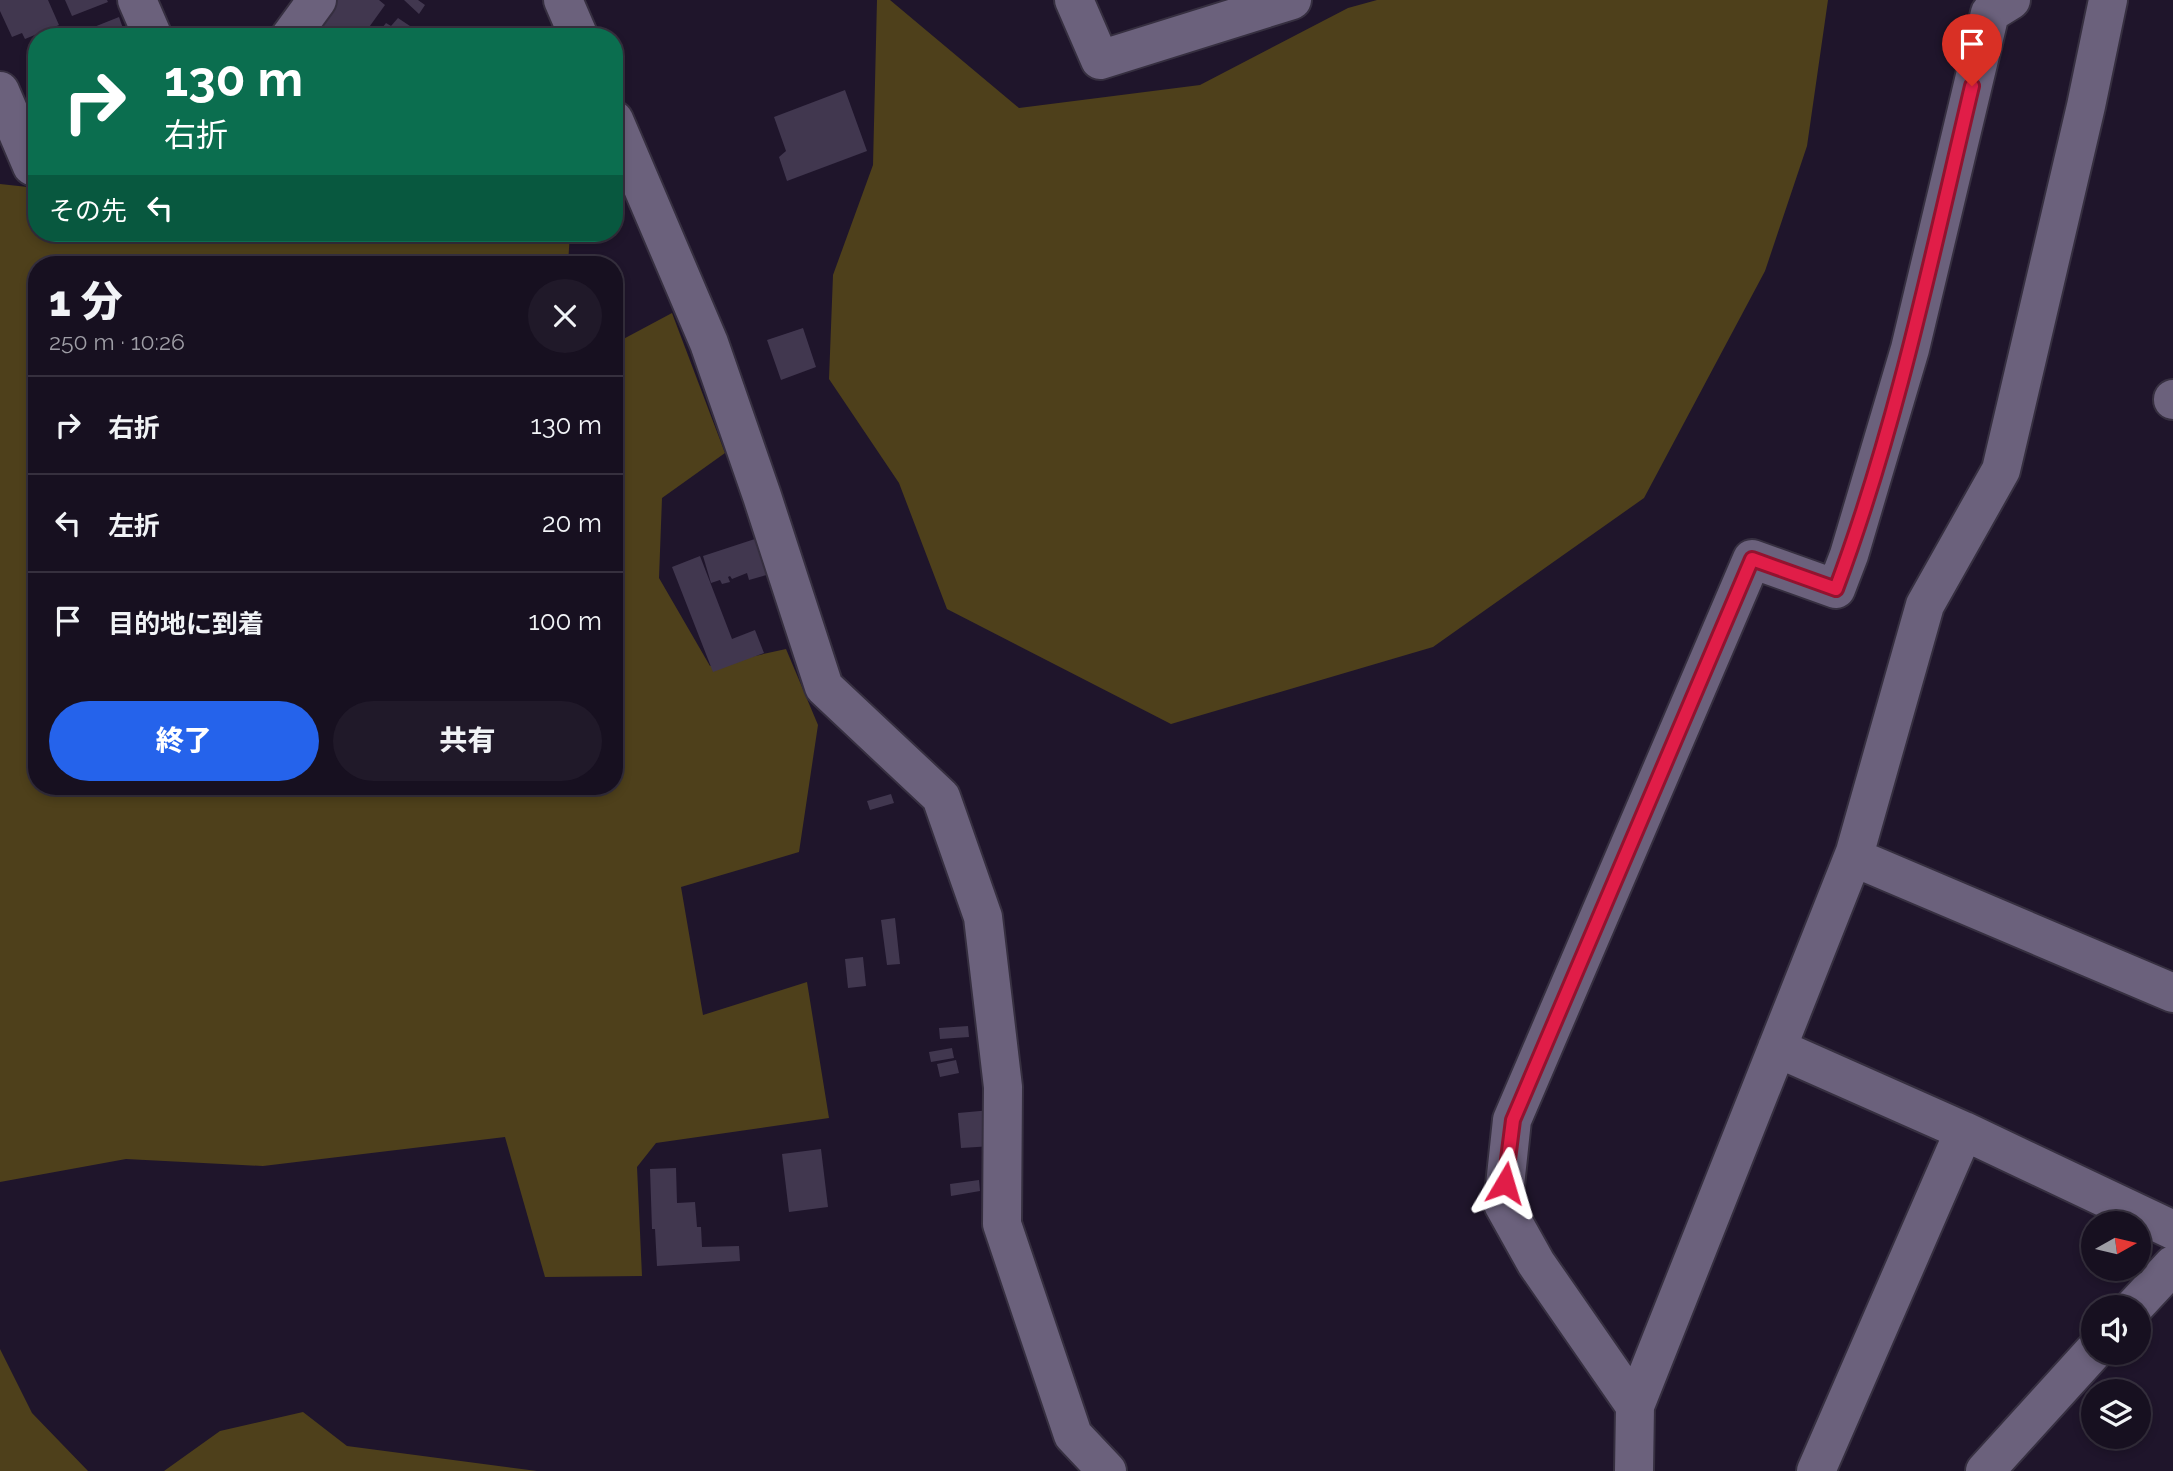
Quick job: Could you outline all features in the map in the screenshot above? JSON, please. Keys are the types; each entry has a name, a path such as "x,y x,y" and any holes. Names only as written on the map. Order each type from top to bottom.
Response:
{"street":[{"path":"137,0 149,28"},
{"path":"297,28 317,0"},
{"path":"563,0 575,28"},
{"path":"1074,0 1100,60 1275,3"},
{"path":"1635,1406 1536,1263 1503,1204 1513,1120 1752,559 1836,589 1849,555 1910,349 1990,13 2011,0"},
{"path":"1634,1471 1635,1406 1853,858 1925,605 2001,470 2108,0"},
{"path":"0,91 23,165"},
{"path":"623,141 709,343 824,687 940,797 983,918 1003,1087 1002,1224 1073,1435 1107,1471"},
{"path":"1853,858 2173,993"},
{"path":"1777,1048 1964,1131 2173,1230"},
{"path":"1816,1471 1964,1131"},
{"path":"2145,1295 2173,1265"},
{"path":"1984,1471 2081,1365"}],"shaded area":[{"path":"877,0 890,0 1019,108 1200,85 1348,8 1377,0 1828,0 1807,146 1765,271 1644,498 1433,647 1171,724 947,609 899,483 829,379 833,275 873,165"},
{"path":"0,184 28,187 28,242 569,242 569,256 28,256 28,795 623,795 623,339 672,313 725,453 662,498 659,578 710,666 786,649 818,725 799,852 681,887 703,1015 807,982 829,1118 656,1143 637,1167 642,1276 545,1277 505,1137 263,1166 126,1159 0,1182"},
{"path":"0,1349 32,1413 88,1471 0,1471"},
{"path":"303,1412 347,1446 537,1471 164,1471 220,1431"}],"building":[{"path":"0,0 48,0 59,25 52,28 28,28 28,38 25,39 22,33 12,37 0,11"},
{"path":"65,0 107,0 108,2 72,16"},
{"path":"334,0 379,0 385,5 368,28 320,27"},
{"path":"404,0 418,0 425,5 419,14"},
{"path":"119,17 123,28 92,28"},
{"path":"398,18 413,28 382,28 386,23 391,26"},
{"path":"845,90 867,151 787,181 779,157 786,151 774,117"},
{"path":"803,328 816,367 781,380 767,340"},
{"path":"767,535 777,572 749,580 747,573 732,579 728,577 730,582 722,584 720,580 711,583 703,556"},
{"path":"700,556 732,639 755,630 764,653 713,672 672,567"},
{"path":"891,794 894,803 870,810 867,801"},
{"path":"895,918 900,964 887,965 881,920"},
{"path":"863,957 866,986 848,988 845,959"},
{"path":"968,1026 969,1037 940,1039 939,1028"},
{"path":"952,1048 954,1058 931,1062 929,1052"},
{"path":"956,1060 959,1073 940,1077 937,1064"},
{"path":"991,1110 993,1146 961,1148 958,1113"},
{"path":"821,1149 828,1207 789,1212 782,1154"},
{"path":"676,1168 677,1203 695,1202 702,1247 739,1246 740,1261 657,1266 655,1229 652,1229 650,1169"},
{"path":"979,1180 980,1191 951,1196 950,1184"}],"route":[{"path":"1505,1183 1513,1120 1752,559 1836,589 1849,555 1910,349 1972,86"}]}
